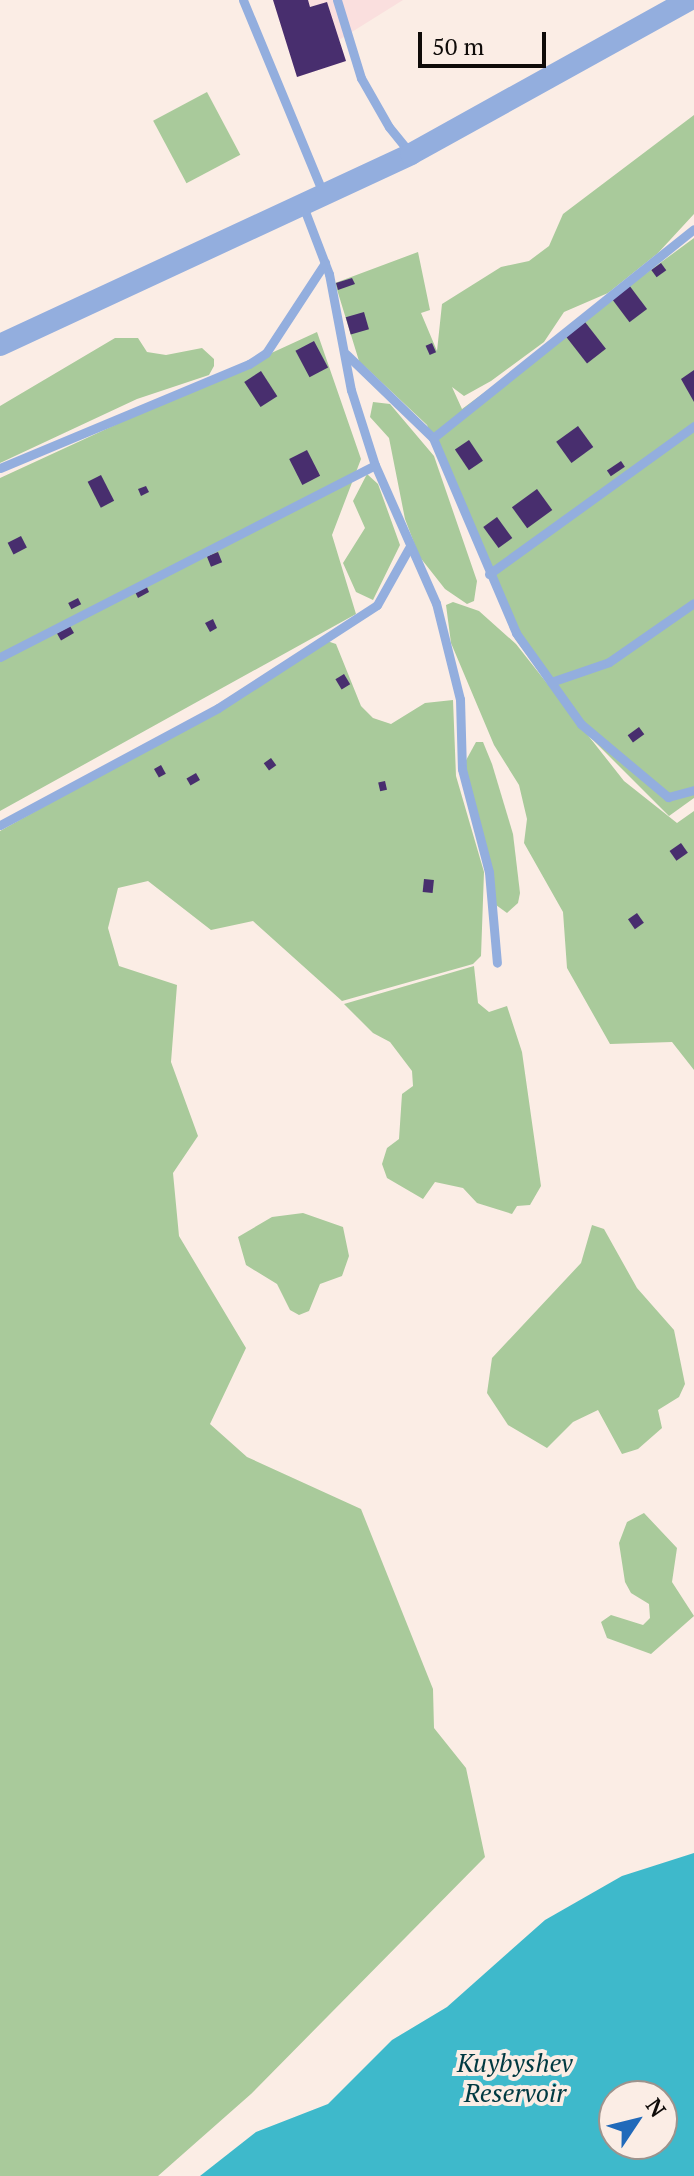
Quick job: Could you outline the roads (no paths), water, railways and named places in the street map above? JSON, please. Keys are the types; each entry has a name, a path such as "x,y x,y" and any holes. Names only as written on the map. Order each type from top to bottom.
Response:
{"street":[{"path":"0,345 411,154 689,0"}],"lane":[{"path":"243,0 325,196"},
{"path":"337,0 361,78 411,154"},
{"path":"303,206 325,263 375,465 409,548 436,603 460,699 462,769 489,872 497,963"},
{"path":"433,438 694,229"},
{"path":"0,468 249,364 266,353 325,263"},
{"path":"346,354 433,438 456,483 489,574 516,633 581,724 668,797 694,790"},
{"path":"489,574 694,426"},
{"path":"0,657 375,465"},
{"path":"0,825 218,708 377,605 409,548"},
{"path":"551,682 609,662 694,603"}],"water":[{"name":"Kuybyshev Reservoir","path":"694,1853 694,2176 200,2176 256,2132 328,2104 392,2040 447,2007 545,1920 622,1876"}]}
